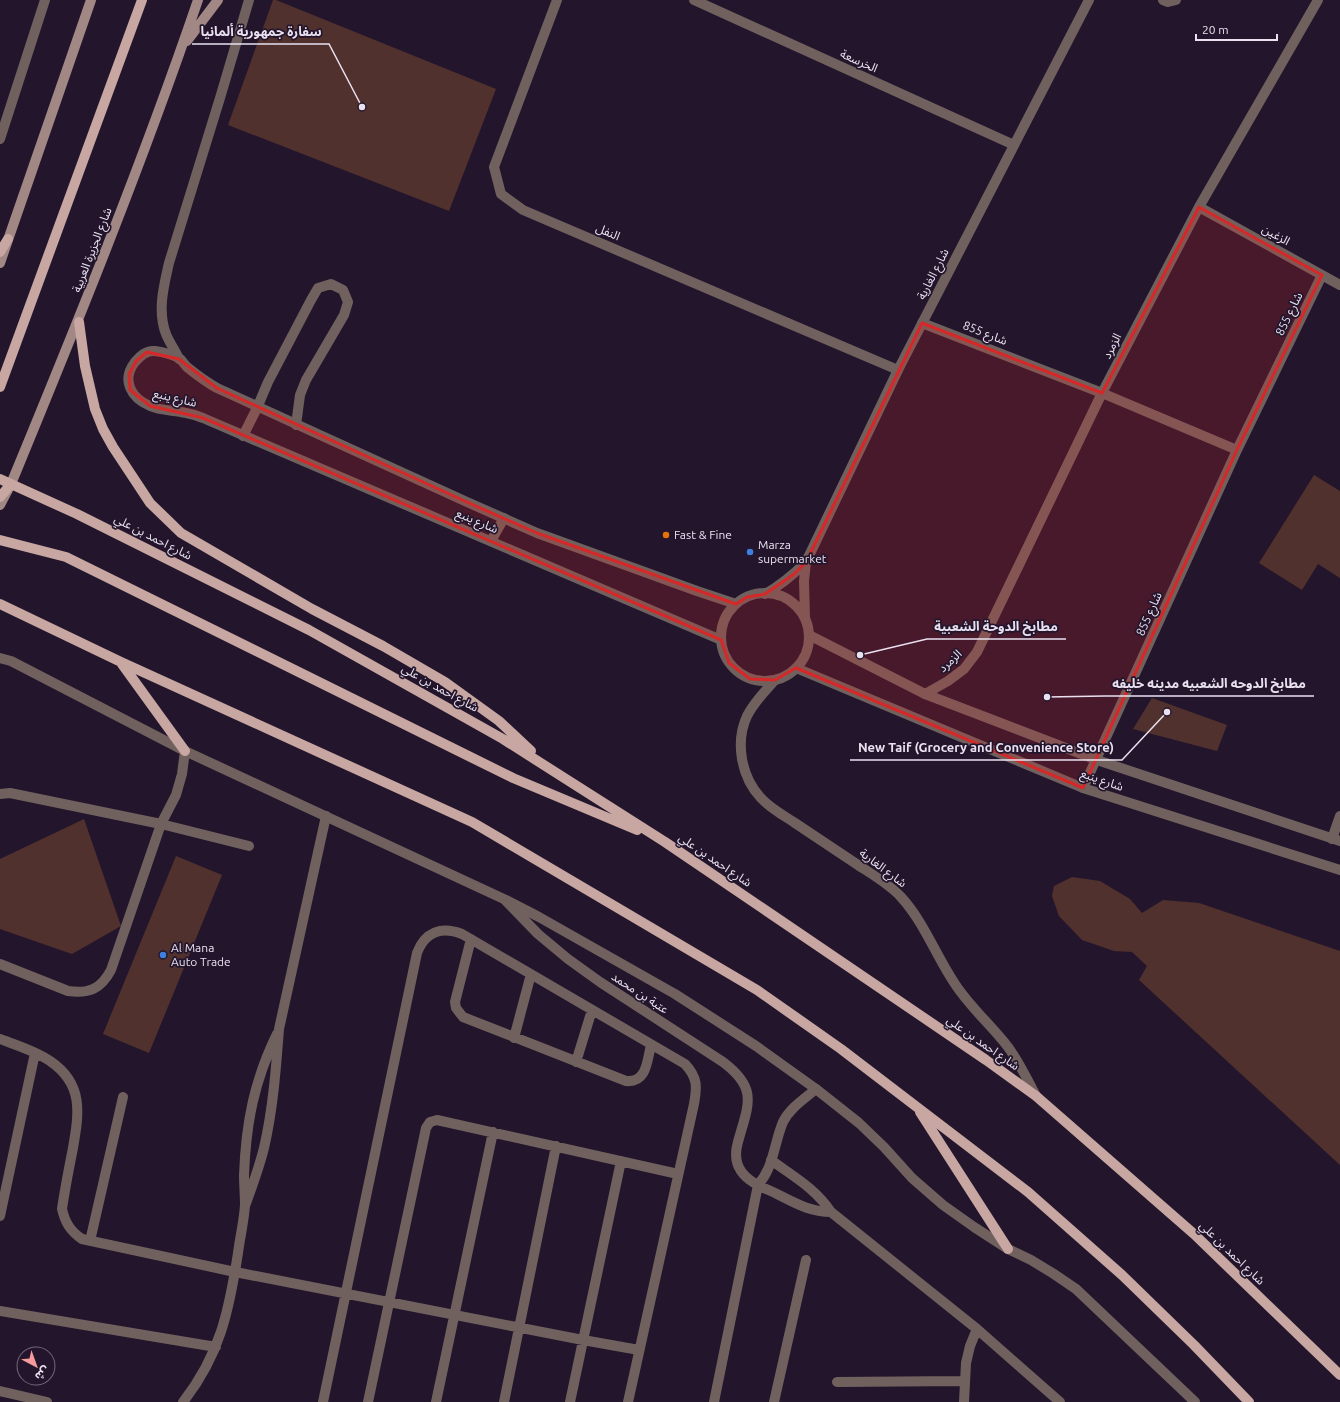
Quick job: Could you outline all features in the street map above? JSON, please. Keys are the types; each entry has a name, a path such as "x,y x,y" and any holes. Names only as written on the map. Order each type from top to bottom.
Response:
{"main road":[{"path":"0,263 91,0"},
{"path":"0,387 142,0"},
{"name":"شارع الجزيرة العربية","path":"0,505 12,484 79,322 198,0"},
{"path":"181,49 218,0"},
{"path":"0,252 8,239"},
{"path":"79,322 84,366 95,408 103,429 150,503 182,533 312,609 383,646 445,682 499,721 550,769"},
{"name":"شارع احمد بن علي","path":"0,479 77,514 309,630 503,739 665,842 986,1060 1036,1096 1194,1234 1340,1375"},
{"path":"0,497 12,484"},
{"path":"0,540 66,557 513,778 665,842"},
{"path":"0,604 26,618 121,662 472,822 757,990 841,1049 1028,1192 1133,1286 1250,1402"},
{"path":"121,662 185,751"},
{"path":"916,1106 1008,1249"}],"street":[{"path":"0,139 45,0"},
{"path":"179,358 166,333 162,310 164,287 169,263 249,0"},
{"name":"النفل","path":"557,0 494,168 501,194 523,210 898,370"},
{"name":"الخرسعة","path":"694,0 1014,145"},
{"name":"شارع الغارية","path":"765,594 780,585 806,562 898,370 1089,0"},
{"path":"1163,0 1168,2 1176,0"},
{"name":"الزمرد","path":"925,694 964,669 977,652 1102,393 1199,206 1318,0"},
{"name":"الزغين","path":"1199,206 1340,285"},
{"name":"شارع 855","path":"1084,788 1237,450 1322,276"},
{"path":"243,436 268,382 311,300 318,288 331,284 342,290 348,302 344,315 300,395 296,425"},
{"name":"شارع 855","path":"922,323 1102,393 1237,450"},
{"name":"شارع ينبع","path":"721,640 198,416 186,412 144,404 130,390 128,380 130,370 140,356 145,353 154,351 179,358 185,365 206,382 257,408 504,518 552,538 697,592 736,604"},
{"path":"491,541 504,518"},
{"name":"شارع الغارية","path":"806,562 804,601 806,621"},
{"path":"765,594 774,594 787,599 798,608 806,621 808,647 804,658 796,668 775,680 762,681 750,679 738,673 729,664 723,652 721,640 722,627 727,614 736,604 747,597 765,594"},
{"name":"شارع ينبع","path":"808,635 925,694 1097,760 1336,840"},
{"path":"0,658 11,661 185,751 506,900 675,994 756,1046 816,1089 859,1123 884,1147 912,1178 938,1201 1008,1249 1031,1260 1076,1289 1195,1402"},
{"name":"شارع ينبع","path":"796,668 1084,788 1340,870"},
{"name":"شارع الغارية","path":"775,680 759,698 747,716 741,737 742,759 748,780 760,797 777,811 884,882 901,897 926,932 945,970 957,987 1008,1047 1036,1096"},
{"path":"0,964 68,991 89,991 106,979 111,970 160,824 176,795 182,774 185,751"},
{"path":"0,794 10,793 160,824 249,846"},
{"path":"183,1402 205,1370 216,1347 224,1324 235,1272 245,1206 263,1149 269,1120 279,1029 326,816"},
{"path":"1336,840 1340,816"},
{"name":"عتبة بن محمد","path":"506,900 538,934 600,982 731,1068 743,1080 749,1099 736,1151 737,1162 741,1172 748,1179 758,1185 809,1210 831,1212"},
{"path":"323,1402 417,953 420,944 426,937 435,932 444,930 453,931 471,939 685,1064 695,1078 697,1087 694,1104 628,1402"},
{"path":"471,939 456,996 456,1008 463,1017 576,1062 632,1082 642,1075 651,1045"},
{"path":"514,1038 531,974"},
{"path":"576,1062 592,1010"},
{"path":"245,1206 244,1176 250,1115 256,1086 263,1064 279,1029"},
{"path":"0,1039 36,1053 49,1060 61,1069 70,1081 76,1096 79,1111 62,1208 64,1218 68,1226 74,1234 82,1239 235,1272 639,1350"},
{"path":"0,1216 36,1053"},
{"path":"715,1402 758,1185 766,1174 772,1160 783,1122 786,1117 798,1104 816,1089"},
{"path":"90,1241 123,1097"},
{"path":"368,1402 388,1301 427,1124 437,1120 678,1174"},
{"path":"436,1402 493,1132"},
{"path":"504,1402 556,1146"},
{"path":"772,1160 811,1189 819,1196 831,1212 977,1329 1060,1402"},
{"path":"570,1402 621,1161"},
{"path":"774,1402 806,1260"},
{"path":"0,1310 216,1347"},
{"path":"964,1402 966,1363 970,1346 977,1329"},
{"path":"837,1382 965,1381"},
{"path":"0,1391 47,1402"}],"highlighted area":[{"path":"1199,207 1322,275 1237,450 1083,788 796,668 775,680 750,679 729,663 721,640 203,418 150,406 130,390 129,374 136,361 147,352 179,359 217,388 537,533 736,604 747,597 765,594 794,574 806,562 922,323 1102,393"}],"building":[{"path":"273,0 496,89 449,211 228,125"},
{"path":"1314,475 1340,491 1340,578 1318,564 1302,590 1259,563"},
{"path":"1152,698 1227,725 1217,751 1133,729"},
{"path":"84,819 121,926 72,954 0,929 0,859"},
{"name":"Al Mana Auto Trade","path":"176,856 222,875 149,1053 103,1034"},
{"path":"1072,877 1100,881 1130,899 1142,913 1163,900 1199,903 1340,951 1340,1165 1139,980 1147,966 1132,952 1114,951 1082,940 1059,916 1052,896 1054,886"}],"place":[{"name":"سفارة جمهورية ألمانيا","path":"362,107"},
{"name":"Fast & Fine","path":"666,535"},
{"name":"Marza supermarket","path":"750,552"},
{"name":"مطابخ الدوحة الشعبية","path":"860,655"},
{"name":"مطابخ الدوحه الشعبيه مدينه خليفه","path":"1047,697"},
{"name":"New Taif (Grocery and Convenience Store)","path":"1167,712"},
{"name":"Al Mana Auto Trade","path":"163,955"}]}
